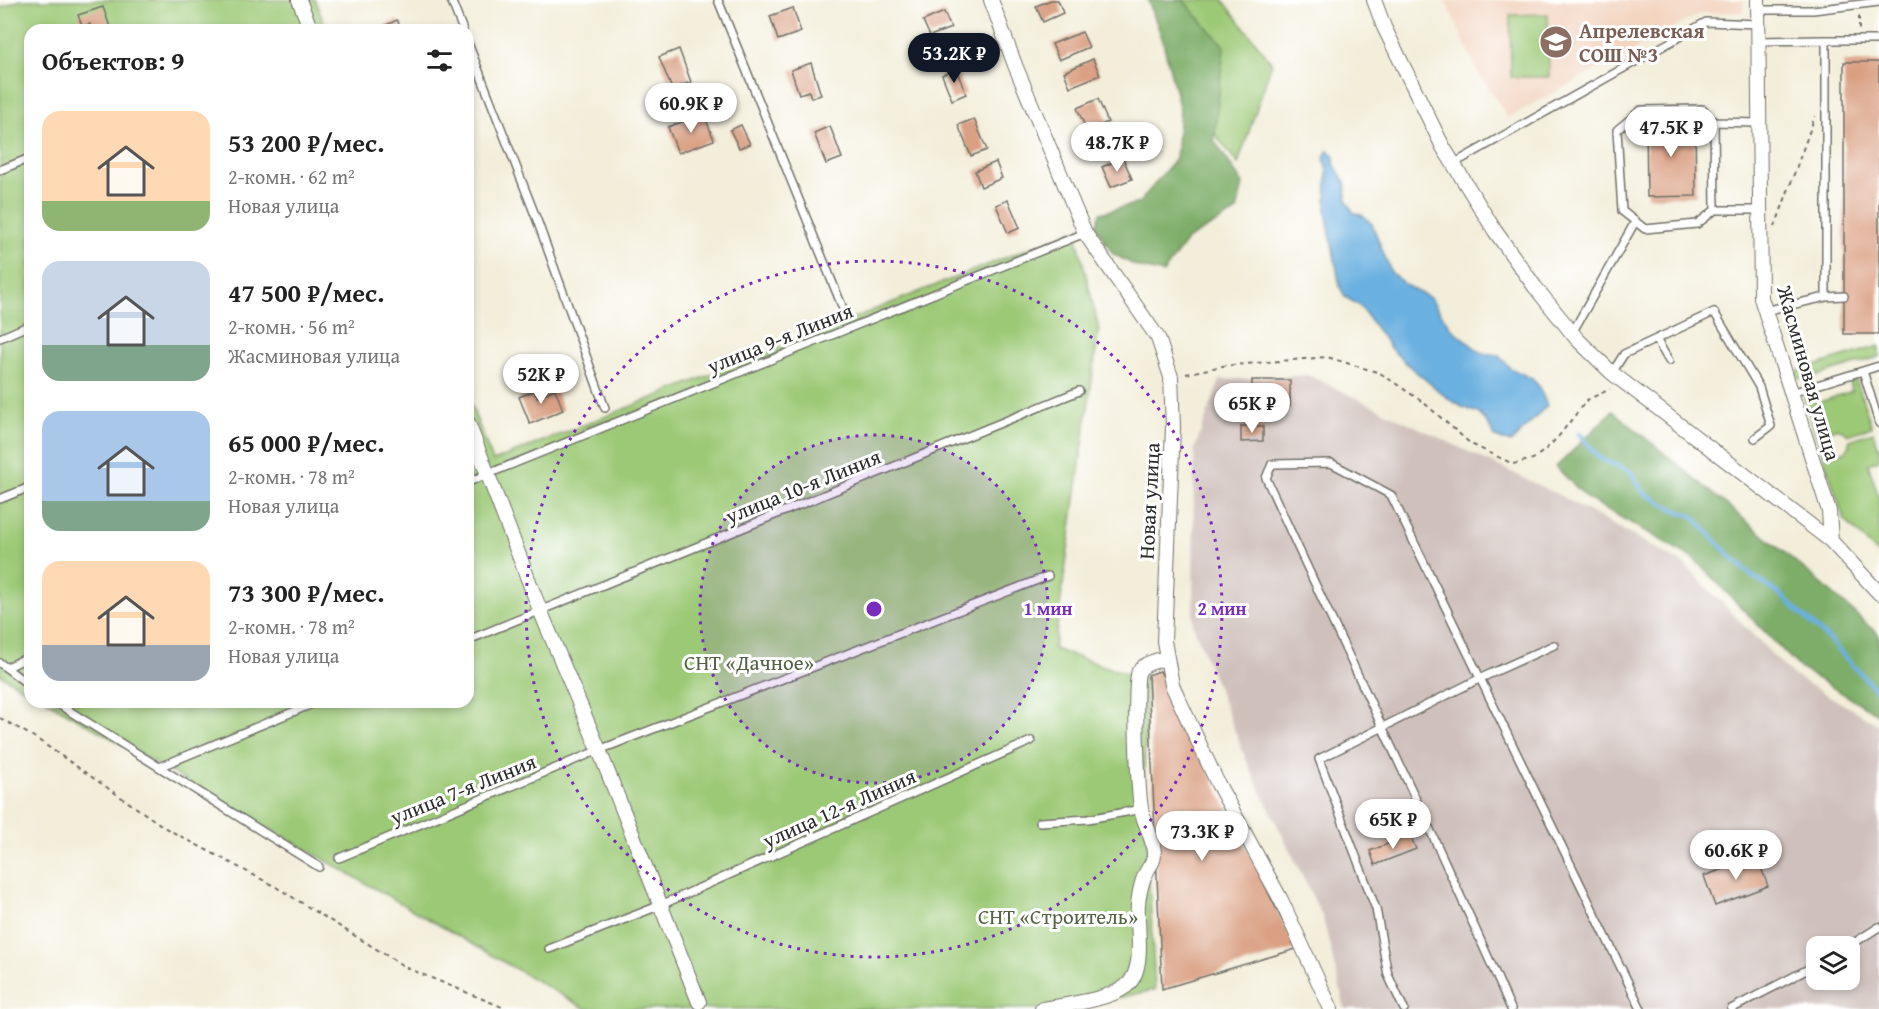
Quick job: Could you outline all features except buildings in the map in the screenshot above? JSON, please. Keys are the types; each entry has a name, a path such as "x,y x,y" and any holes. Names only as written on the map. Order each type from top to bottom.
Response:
{"street":[{"path":"299,0 309,24"},
{"name":"Новая улица","path":"991,0 1015,65 1085,233 1158,338 1171,377 1173,427 1164,641 1172,685 1218,784 1281,900 1331,1009"},
{"path":"1374,0 1384,27 1443,147 1495,231 1535,287 1572,333 1617,376 1832,541 1879,593"},
{"name":"Жасминовая улица","path":"1758,11 1760,282 1764,311 1828,511 1832,541"},
{"path":"474,438 540,610 599,750 699,1002"},
{"path":"1042,1009 1116,992 1126,987 1134,977 1139,949 1138,903 1144,874 1153,862 1154,854 1152,837 1142,809 1137,735 1137,681 1139,671 1148,664 1167,658"}],"lane":[{"path":"451,0 461,24"},
{"path":"718,0 844,311"},
{"path":"1835,0 1837,8"},
{"path":"1454,164 1706,22 1758,11 1837,8 1879,3"},
{"path":"1758,40 1879,40"},
{"path":"1826,40 1826,297"},
{"path":"474,58 537,220 605,408"},
{"path":"1715,210 1714,122 1703,109 1641,110 1617,130 1622,211 1645,229 1697,225 1715,210 1760,210"},
{"path":"1714,122 1758,123"},
{"path":"0,170 24,160"},
{"path":"1572,333 1635,222"},
{"name":"улица 9-я Линия","path":"474,480 1085,233"},
{"path":"1764,311 1826,297 1844,296"},
{"path":"1617,376 1624,354 1714,312 1759,387 1771,426 1755,438"},
{"path":"0,338 24,328"},
{"path":"1656,339 1669,361"},
{"path":"1791,393 1879,366"},
{"path":"1863,371 1879,423"},
{"name":"улица 10-я Линия","path":"474,638 1079,391"},
{"path":"1510,1009 1468,912 1266,478 1272,464 1331,463 1391,495 1641,1009"},
{"path":"0,499 24,489"},
{"name":"улица 7-я Линия","path":"339,858 599,750 1048,576"},
{"path":"1404,1009 1388,975 1376,909 1319,759 1480,678 1554,645"},
{"path":"3,665 24,658"},
{"path":"3,665 24,681"},
{"path":"65,708 319,867"},
{"path":"159,767 302,708"},
{"name":"улица 12-я Линия","path":"549,949 661,905 1031,741"},
{"path":"1040,822 1088,819 1142,809"},
{"path":"1860,939 1879,927"},
{"path":"1731,1009 1806,970"}],"path":[{"path":"1859,15 1859,32"},
{"path":"1774,230 1818,109"},
{"path":"1171,377 1222,366 1327,357 1380,373 1423,402 1471,444 1513,464 1533,459 1545,450 1587,400 1610,389 1617,376"},
{"path":"0,718 34,737 167,829 276,887 406,968 507,1009"}],"shaded area":[{"name":"Апрелевская СОШ №3","path":"1445,0 1743,0 1744,12 1701,13 1508,118 1478,72"},
{"path":"1308,375 1557,494 1684,564 1791,674 1879,725 1879,1009 1345,1009 1323,918 1249,767 1193,625 1194,450 1220,380"}],"green space":[{"path":"20,0 315,0 325,24 24,24 24,689 0,675 0,8"},
{"path":"1148,0 1183,0 1224,46 1214,140 1243,184 1237,211 1188,239 1163,273 1138,267 1113,254 1096,227 1100,213 1139,203 1176,158 1180,110 1162,38"},
{"path":"1174,0 1223,0 1272,63 1238,164 1215,134"},
{"path":"1548,14 1549,77 1511,77 1510,15"},
{"name":"СНТ «Дачное»","path":"1075,230 1099,329 1054,649 1146,680 1144,783 1155,990 1066,1009 586,1009 59,708 474,708 474,412 493,461"},
{"path":"1879,346 1879,357 1807,379 1798,378 1794,372"},
{"path":"1856,380 1872,427 1848,435 1840,429 1833,429 1826,434 1823,443 1828,452 1838,455 1847,450 1850,440 1873,432 1879,449 1879,460 1868,464 1879,497 1879,555 1844,519 1804,397 1813,394 1817,403 1852,391 1850,382"},
{"path":"1613,411 1814,577 1879,635 1879,715 1801,669 1693,558 1588,499 1556,467"}],"water":[{"path":"1328,150 1334,157 1334,164 1346,184 1346,199 1353,212 1363,216 1372,224 1391,272 1407,286 1430,298 1452,329 1481,353 1498,355 1510,368 1531,378 1538,385 1547,405 1511,443 1495,437 1487,422 1478,413 1446,397 1408,365 1391,349 1360,306 1345,297 1340,287 1326,212 1327,172 1324,157"}],"waterway":[{"path":"1579,433 1599,458 1631,472 1644,493 1671,508 1694,517 1731,557 1752,576 1781,595 1828,639 1879,693"}],"place":[{"name":"Апрелевская СОШ №3","path":"1556,42"}],"park label":[{"name":"СНТ «Строитель»","path":"1058,916"}]}
